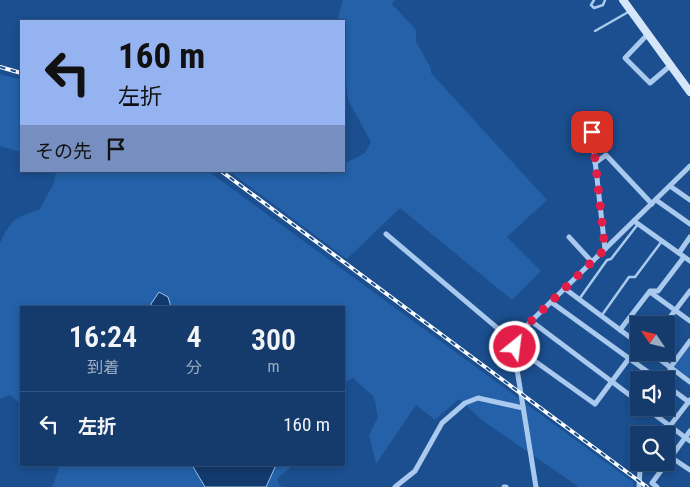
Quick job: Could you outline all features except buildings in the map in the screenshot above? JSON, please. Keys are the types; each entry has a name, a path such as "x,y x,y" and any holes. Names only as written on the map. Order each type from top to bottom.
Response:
{"main road":[{"path":"623,0 671,65 688,82 690,92"}],"street":[{"path":"648,34 625,58 650,83 671,65"},
{"path":"590,116 605,249"},
{"path":"595,164 606,155 654,202 690,224"},
{"path":"536,487 515,345 518,334 605,249 636,223 654,202 689,168"},
{"path":"670,186 690,200"},
{"path":"636,223 690,261"},
{"path":"386,234 515,345 595,404 629,358"},
{"path":"679,253 690,237"},
{"path":"569,238 592,262"},
{"path":"620,330 650,292 658,291 684,257"},
{"path":"564,288 630,338"},
{"path":"671,316 690,290"},
{"path":"650,292 690,321"},
{"path":"551,302 647,371"},
{"path":"531,321 630,395"},
{"path":"670,368 690,341"},
{"path":"661,361 690,382"},
{"path":"657,416 670,426 689,401 675,392"},
{"path":"395,487 415,471 442,423 464,403 478,398 523,408"},
{"path":"675,430 688,439"},
{"path":"675,449 688,439 690,431"},
{"path":"675,460 690,470"},
{"path":"639,487 640,471"},
{"path":"657,487 652,483 659,471"}],"lane":[{"path":"594,0 591,5 594,8 603,4 605,0"},
{"path":"595,31 631,10"},
{"path":"579,300 607,260 612,259 636,223"},
{"path":"601,316 629,278 635,277 662,241"}],"shaded area":[{"path":"343,0 395,0 392,4 416,30 416,42 431,68 431,73 547,200 507,237 541,271 512,300 400,208 347,259 230,172 319,172 323,174 328,172 345,172 345,163 365,153 371,142 348,100 345,71 345,20 337,20"},
{"path":"0,74 20,80 20,152 0,146"},
{"path":"56,172 209,172 633,482 634,487 579,487 483,421 459,399 435,420 416,405 376,464 369,435 378,417 374,397 353,378 345,382 345,306 171,306 168,297 151,304 152,306 20,306 20,403 10,395 0,399 0,243 7,229 15,220 39,210 54,183"},
{"path":"159,292 168,297 171,306 152,306 151,304"},
{"path":"690,345 690,379 674,368"},
{"path":"57,466 193,466 205,487 52,487 59,469"},
{"path":"193,466 276,466 266,487 205,487"},
{"path":"276,466 292,466 277,479 280,486 285,487 266,487"}],"railway":[{"path":"0,67 20,73"},
{"path":"222,172 647,487"}],"route":[{"path":"515,347 518,334 605,249 592,132"}]}
